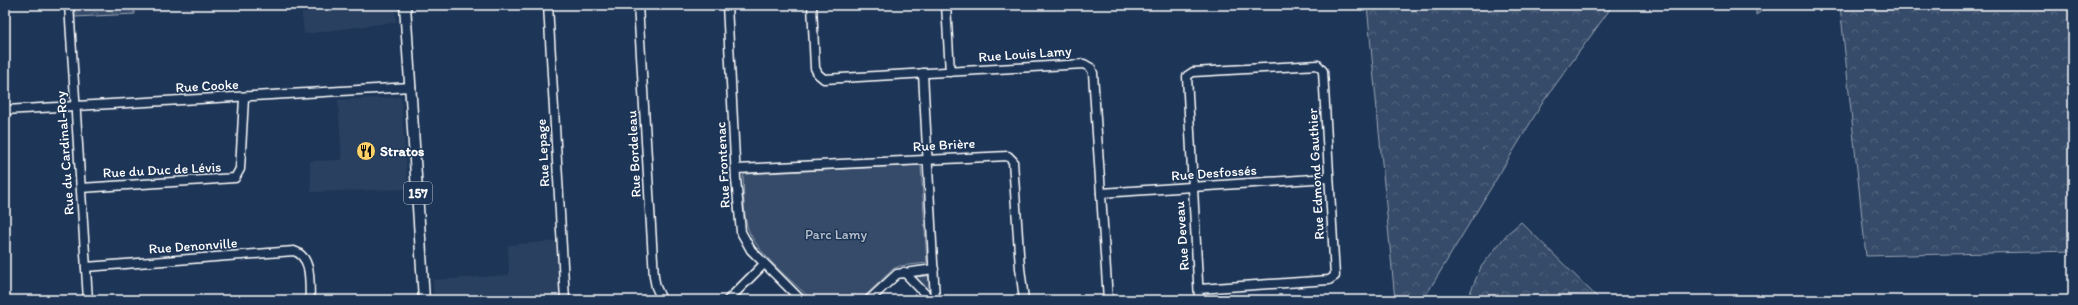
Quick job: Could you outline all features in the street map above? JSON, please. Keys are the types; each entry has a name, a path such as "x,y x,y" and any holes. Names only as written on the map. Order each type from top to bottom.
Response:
{"main road":[{"name":"157","path":"405,5 424,300"}],"street":[{"name":"Rue du Cardinal-Roy","path":"69,5 88,300"},
{"name":"Rue Lepage","path":"548,5 565,300"},
{"name":"Rue Bordeleau","path":"638,5 654,277 656,288 662,300"},
{"name":"Rue Frontenac","path":"727,5 741,232 749,247 764,264 802,300"},
{"name":"Rue Louis Lamy","path":"812,5 815,68 821,77 826,79 1084,64 1089,66 1093,73 1108,300"},
{"path":"946,5 950,72"},
{"name":"Rue Edmond Gauthier","path":"1188,74 1193,72 1308,65 1320,66 1323,76 1328,178 1335,273 1333,278 1329,280 1199,289"},
{"path":"922,73 935,300"},
{"name":"Rue Deveau","path":"1188,74 1186,82 1199,300"},
{"name":"Rue Cooke","path":"5,110 244,98 411,86"},
{"name":"Rue du Duc de Lévis","path":"80,188 235,178 240,169 244,98"},
{"name":"Rue Brière","path":"736,169 1006,155 1012,159 1024,300"},
{"name":"Rue Desfossés","path":"1102,193 1328,178"},
{"name":"Rue Denonville","path":"86,267 239,256 290,250 301,254 308,267 310,300"},
{"path":"728,300 764,264"},
{"path":"869,300 894,275 904,272 934,270"},
{"path":"904,272 931,300"}],"shaded area":[{"path":"152,5 231,5 153,13"},
{"path":"301,5 395,5 396,22 304,34"},
{"path":"401,97 408,189 311,192 310,161 342,160 338,100"},
{"path":"556,241 560,300 434,300 433,280 509,275 508,245"}],"green space":[{"path":"74,5 134,5 135,14 75,17"},
{"path":"1367,5 1613,5 1543,102 1423,300 1395,300"},
{"path":"1756,5 1770,5 1756,15"},
{"path":"1840,5 2073,5 2073,251 1866,256"},
{"name":"Parc Lamy","path":"921,165 927,263 900,266 893,269 861,300 812,300 775,266 757,246 747,226 743,176 745,174"},
{"path":"1521,222 1600,300 1467,300 1481,267 1507,234"},
{"path":"929,276 930,294 913,277"}],"place":[{"name":"Stratos","path":"366,151"}]}
